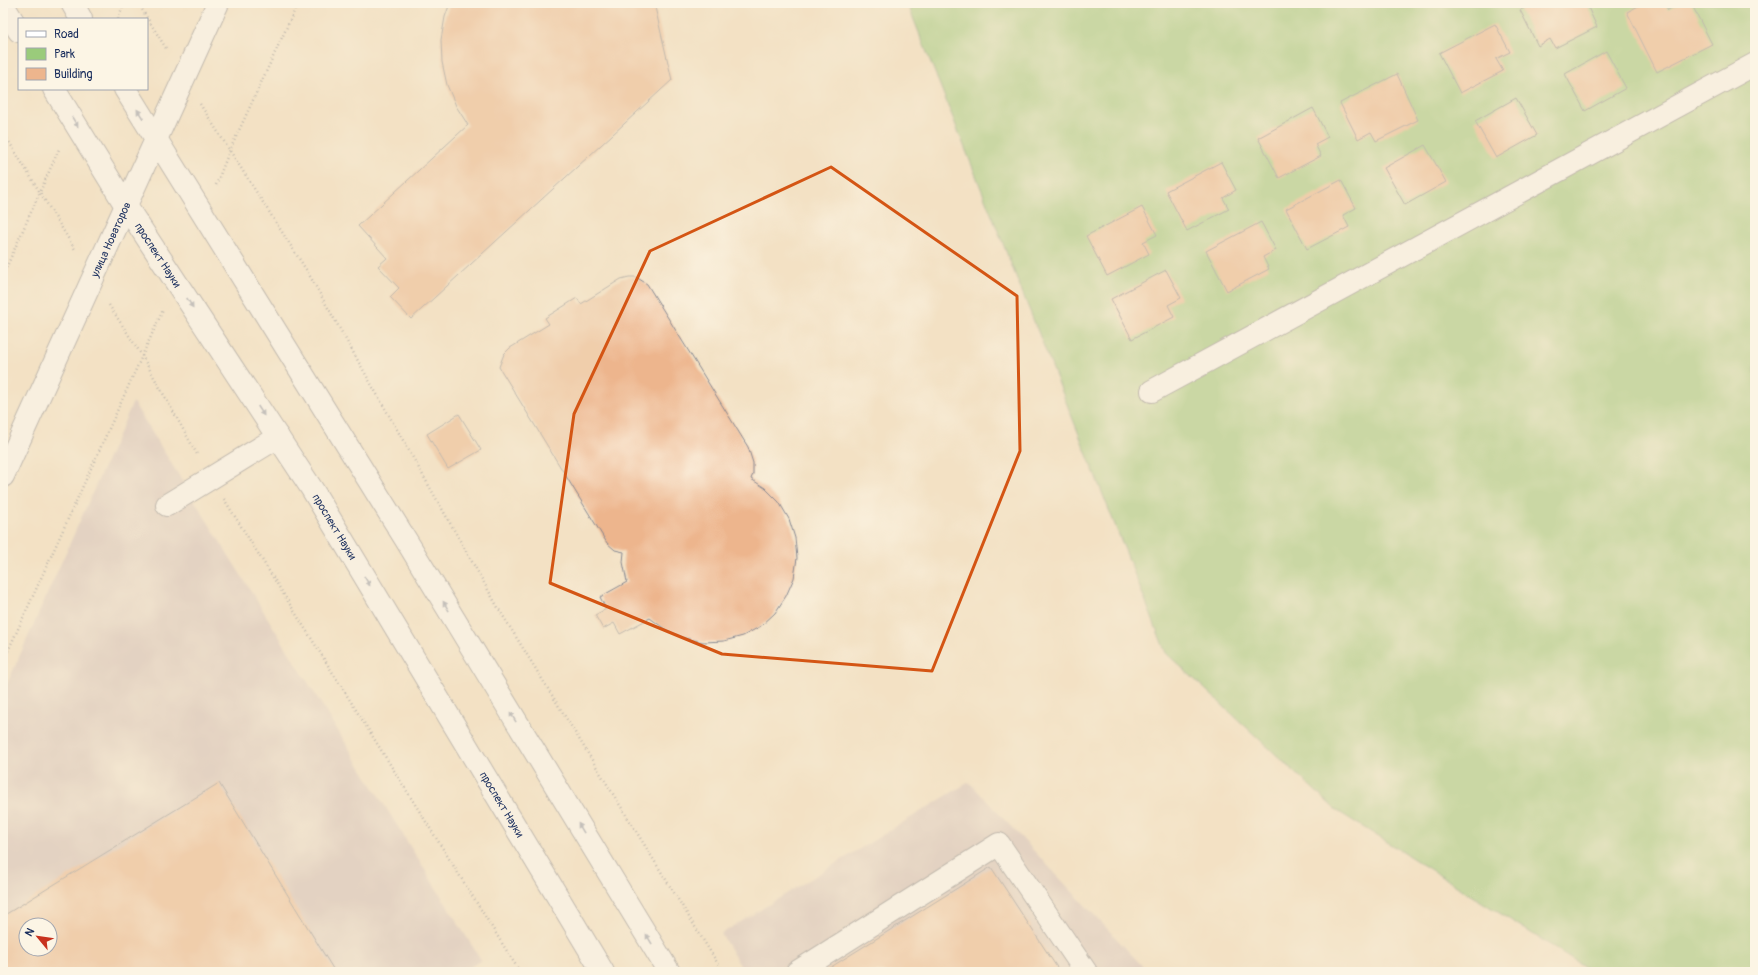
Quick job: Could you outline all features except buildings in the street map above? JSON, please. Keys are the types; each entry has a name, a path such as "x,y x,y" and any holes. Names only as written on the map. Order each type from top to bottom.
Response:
{"street":[{"path":"72,3 80,18"},
{"name":"улица Новаторов","path":"3,476 93,280 183,76 218,3"},
{"path":"3,5 18,30"},
{"path":"1152,391 1755,64"},
{"name":"проспект Науки","path":"55,90 126,206 312,489 603,972"},
{"path":"126,90 406,540 669,972"},
{"path":"167,504 278,437"},
{"path":"797,972 999,844 1086,972"}],"path":[{"path":"118,18 124,3"},
{"path":"138,3 147,18"},
{"path":"203,216 229,152 298,3"},
{"path":"148,19 229,152 307,272 500,611 723,972"},
{"path":"3,275 73,120"},
{"path":"3,132 93,280 141,354 210,478 520,972"},
{"path":"3,662 141,354 176,282"}],"highlighted area":[{"path":"831,167 1017,296 1020,451 932,671 722,654 550,583 574,414 650,251"}],"shaded area":[{"path":"133,402 481,960 463,972 3,972 3,693"},
{"path":"969,782 1148,972 744,972 721,934"}],"green space":[{"path":"917,3 1755,3 1755,972 1593,972 1336,810 1166,653 908,5"}]}
